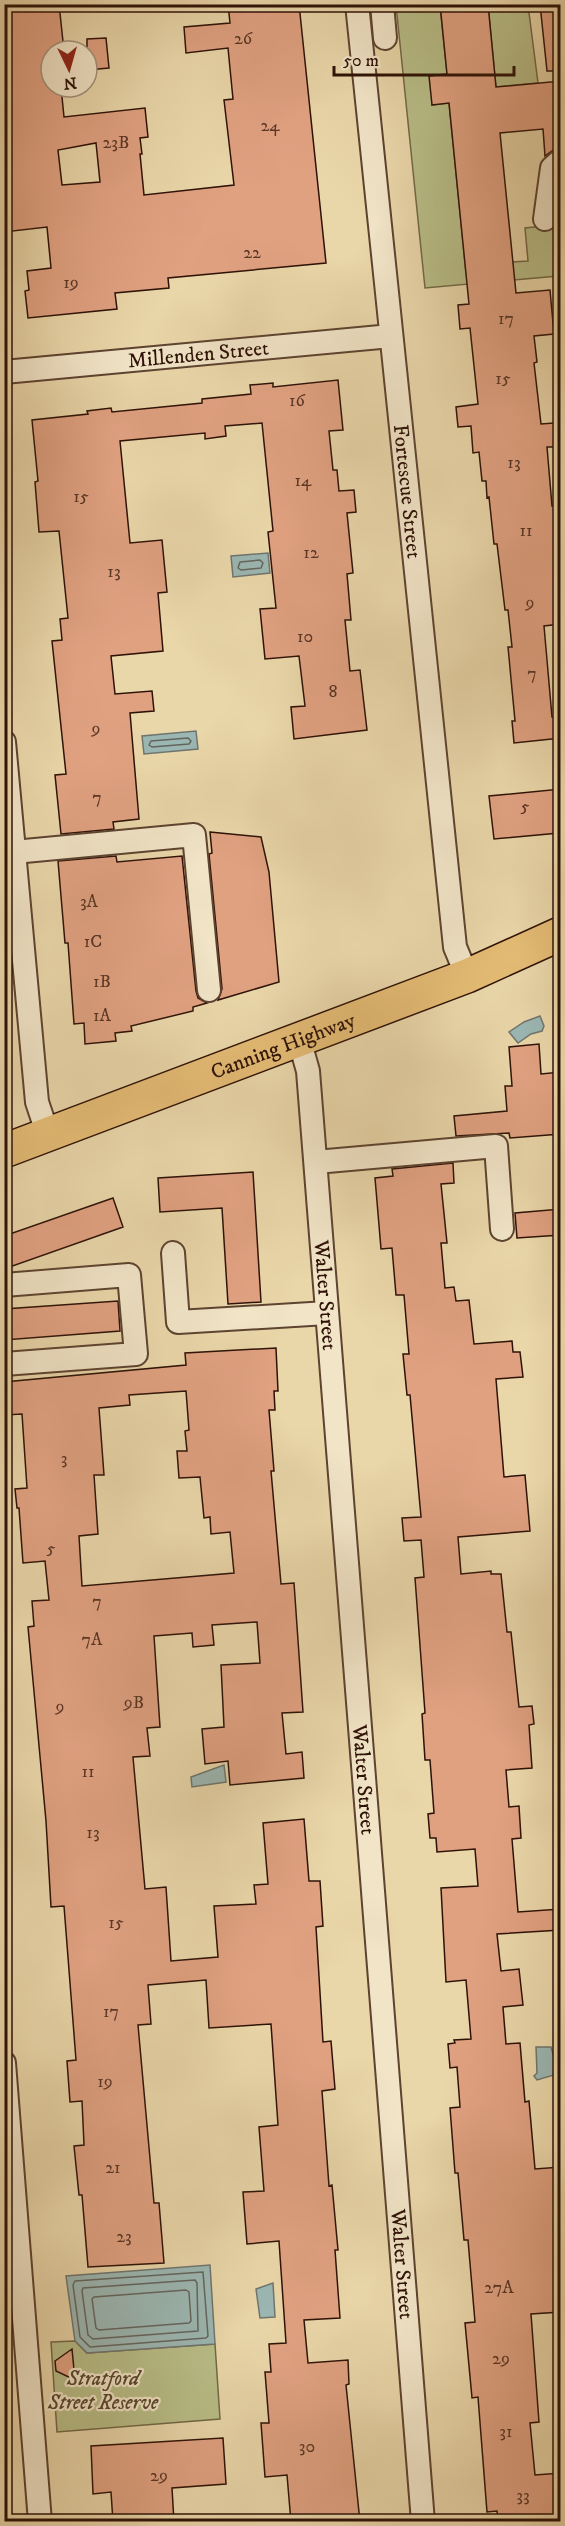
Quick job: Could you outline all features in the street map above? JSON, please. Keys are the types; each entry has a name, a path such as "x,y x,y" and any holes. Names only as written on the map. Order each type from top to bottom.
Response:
{"highway":[{"name":"Canning Highway","path":"4,1151 467,976 561,934"}],"street":[{"name":"Fortescue Street","path":"357,4 455,946 467,976"},
{"path":"382,4 385,38"},
{"path":"545,219 552,168 561,162"},
{"name":"Millenden Street","path":"4,372 391,336"},
{"path":"4,742 37,1102 48,1135"},
{"path":"14,852 194,835 209,990"},
{"name":"Walter Street","path":"299,1039 308,1065 423,2522"},
{"path":"316,1162 496,1146 502,1229"},
{"path":"173,1253 178,1322 327,1313"},
{"path":"4,1285 129,1275 136,1354 4,1364"},
{"path":"4,2063 40,2522"}],"green space":[{"path":"396,5 440,5 447,74 432,105 449,103 466,273 512,269 512,262 528,261 525,228 553,225 558,276 425,288"},
{"path":"488,5 528,5 538,83 496,87"},
{"name":"Stratford Street Reserve","path":"75,2341 87,2353 215,2344 220,2419 57,2432 51,2342"}],"water":[{"path":"268,553 270,573 233,577 231,556"},
{"path":"196,731 198,749 144,754 142,736"},
{"path":"540,1016 544,1026 542,1031 531,1034 518,1043 509,1032 524,1022"},
{"path":"224,1765 226,1782 192,1787 191,1777"},
{"path":"536,2047 551,2047 555,2061 554,2075 537,2080 534,2076 537,2073"},
{"path":"210,2265 215,2344 87,2353 75,2341 66,2276"},
{"path":"273,2283 275,2317 260,2318 256,2289"}],"building":[{"path":"4,4 59,4 63,39 39,39 39,99 62,99 64,117 145,108 148,137 140,138 144,195 234,185 224,100 233,99 228,48 186,53 184,27 230,23 228,4 299,4 326,263 168,278 169,288 115,293 117,309 28,318 25,291 29,290 27,271 51,268 47,227 4,232 4,191 10,190 4,143","holes":["96,143 100,182 62,185 58,150"]},
{"path":"440,4 488,4 496,87 561,81 561,148 545,156 543,129 500,133 516,293 550,290 554,334 534,336 537,362 534,363 541,424 554,423 556,447 547,447 552,506 561,505 561,624 544,626 552,717 561,716 561,738 514,743 512,721 515,721 508,647 512,647 497,544 494,544 489,497 487,498 486,481 482,481 479,452 473,453 471,426 458,427 456,407 478,404 470,328 460,329 458,305 469,304 449,103 432,105 429,76 447,74"},
{"path":"540,4 561,4 561,71 547,71"},
{"path":"106,38 109,68 99,69 99,39 87,39"},
{"path":"338,380 343,430 329,431 333,470 337,470 339,491 354,490 356,512 347,513 353,573 347,574 351,620 345,620 350,671 360,670 367,730 294,739 291,707 305,706 299,656 265,659 260,609 276,608 268,532 273,531 262,423 225,426 226,436 205,439 205,433 120,441 130,543 162,540 167,592 158,593 163,651 111,656 115,694 152,691 154,711 130,713 139,819 113,822 114,829 61,834 55,775 66,774 52,641 62,640 60,619 68,618 59,531 39,532 35,482 38,481 32,420 88,414 87,411 111,408 112,412 202,403 202,399 251,394 250,385 273,383 273,387"},
{"path":"561,789 559,833 494,839 489,796"},
{"path":"210,832 261,837 269,872 279,982 218,1000 222,989 209,854 212,853"},
{"path":"116,856 117,862 182,856 196,991 198,998 207,1003 193,1007 193,1011 131,1026 132,1031 115,1033 116,1041 85,1044 84,1023 74,1024 68,943 65,943 58,861"},
{"path":"539,1044 541,1074 561,1072 561,1134 510,1138 509,1133 456,1136 454,1116 507,1111 505,1086 512,1086 509,1047"},
{"path":"453,1163 454,1183 441,1184 447,1243 441,1243 445,1288 454,1287 456,1301 469,1300 474,1344 512,1341 513,1352 520,1352 523,1377 496,1379 504,1477 525,1475 530,1531 458,1537 461,1574 491,1571 491,1574 501,1574 507,1632 511,1632 519,1707 532,1706 534,1724 529,1725 532,1768 506,1770 509,1807 519,1806 521,1838 512,1839 518,1912 561,1909 561,1930 497,1934 501,1971 519,1969 523,2005 503,2007 506,2044 520,2043 525,2102 529,2101 535,2169 561,2167 561,2312 531,2314 539,2422 530,2423 535,2475 561,2473 561,2522 498,2522 497,2511 487,2512 478,2397 472,2398 465,2323 475,2322 468,2240 464,2240 458,2173 455,2173 450,2108 460,2107 457,2067 450,2068 448,2044 455,2043 454,2040 471,2039 466,1980 446,1982 441,1888 478,1886 475,1849 437,1852 436,1838 430,1838 428,1814 434,1813 430,1760 425,1760 422,1714 425,1713 415,1578 424,1577 421,1540 404,1541 402,1518 421,1517 410,1395 407,1395 403,1354 409,1354 404,1295 396,1295 392,1248 381,1249 375,1178 393,1176 392,1169"},
{"path":"253,1172 261,1302 228,1304 222,1208 160,1212 158,1178"},
{"path":"113,1198 123,1227 4,1269 4,1236"},
{"path":"561,1209 561,1235 517,1238 515,1213"},
{"path":"118,1301 120,1331 4,1340 4,1309"},
{"path":"276,1348 278,1391 274,1391 275,1410 269,1410 274,1471 271,1471 281,1584 294,1583 303,1712 282,1713 286,1754 302,1752 304,1778 230,1785 228,1761 205,1764 202,1729 224,1727 221,1665 260,1663 257,1622 212,1625 214,1645 193,1647 192,1633 154,1636 160,1727 147,1728 150,1756 133,1757 145,1889 166,1887 171,1961 218,1957 214,1906 256,1904 254,1885 268,1884 263,1823 304,1819 309,1881 320,1881 323,1926 316,1927 323,2042 331,2041 335,2089 322,2091 329,2186 332,2185 338,2250 335,2250 340,2318 304,2320 308,2363 348,2360 349,2384 346,2385 360,2522 291,2522 287,2475 265,2477 261,2423 269,2423 265,2372 271,2372 269,2344 286,2343 279,2241 247,2244 243,2192 264,2191 259,2127 278,2125 271,2024 209,2028 206,1980 148,1985 151,2024 138,2025 154,2203 159,2203 164,2263 88,2267 82,2195 79,2195 74,2146 84,2145 82,2101 70,2102 67,2061 76,2060 64,1906 51,1907 46,1821 28,1627 34,1626 32,1601 49,1600 45,1561 23,1563 19,1508 17,1508 15,1489 27,1488 22,1414 4,1415 4,1382 186,1365 185,1353","holes":["186,1391 189,1430 185,1431 187,1451 177,1451 179,1478 200,1477 204,1518 210,1517 211,1534 230,1532 234,1573 82,1586 79,1536 98,1534 94,1475 104,1475 99,1408 130,1405 129,1395"]},
{"path":"72,2349 75,2380 56,2371 55,2361"},
{"path":"223,2438 226,2484 172,2488 174,2522 113,2522 111,2492 93,2494 91,2446"}]}
